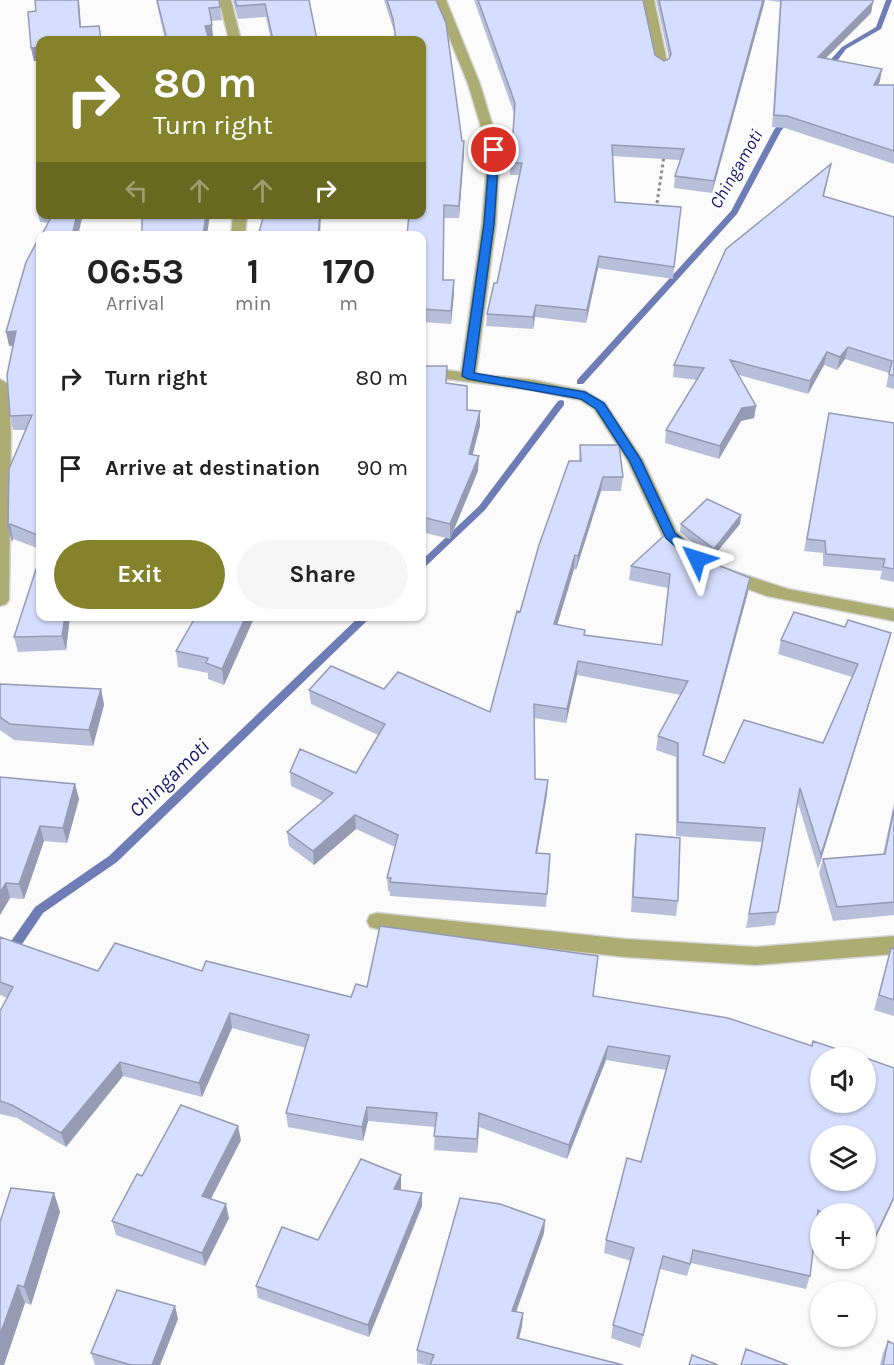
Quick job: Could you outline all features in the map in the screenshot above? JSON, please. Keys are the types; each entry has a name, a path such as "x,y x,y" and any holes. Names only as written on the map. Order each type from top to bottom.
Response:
{"street":[{"path":"225,0 234,36"},
{"path":"440,0 474,84 494,150 489,224 468,376"},
{"path":"648,0 662,66"},
{"path":"426,372 468,376 585,396 600,406 635,460 670,535 697,559"},
{"path":"0,384 3,434 0,600"},
{"path":"718,570 738,580 788,595 870,608 894,615"},
{"path":"377,921 625,948 756,956 894,945"}],"path":[{"path":"657,203 664,150"}],"building":[{"path":"35,0 78,0 80,27 99,26 100,36 36,36 36,47 31,48 28,12 36,11"},
{"path":"157,0 219,0 220,7 209,8 212,25 205,26 208,36 166,36"},
{"path":"235,0 309,0 316,36 272,36 265,4 237,6"},
{"path":"387,0 436,0 446,23 462,141 464,141 459,206 444,205 443,280 454,280 451,311 426,309 426,231 407,231 409,219 426,219 426,36 395,36"},
{"path":"478,0 643,0 655,55 664,61 669,59 671,54 659,0 763,0 714,181 675,176 684,149 612,145 615,202 681,207 674,267 599,256 587,310 536,305 533,317 487,314 494,283 497,283 522,163 511,163 515,103"},
{"path":"781,0 873,0 818,57 882,69 874,85 894,85 894,151 787,116 774,115"},
{"path":"831,164 823,196 894,217 894,376 889,374 892,361 848,347 840,357 827,352 810,381 730,360 756,406 742,408 720,446 666,430 704,368 674,365 726,249"},
{"path":"50,219 76,219 73,231 44,231"},
{"path":"142,219 205,219 204,231 142,231"},
{"path":"263,219 320,219 318,231 259,231"},
{"path":"36,243 36,534 10,524 8,527 9,469 32,415 10,416 7,375 16,331 6,332 26,262"},
{"path":"426,366 447,366 446,383 467,386 467,410 480,411 469,454 479,456 450,524 426,518"},
{"path":"829,413 894,423 894,569 883,567 885,559 826,554 825,541 807,539"},
{"path":"580,445 619,445 623,477 603,477 578,556 575,555 554,624 585,630 584,635 662,645 670,574 631,566 669,531 703,558 700,561 715,564 750,578 703,755 724,763 744,720 823,743 858,664 781,640 794,612 845,627 848,620 891,633 821,855 800,788 778,912 749,914 765,828 678,822 678,743 658,736 688,681 578,661 567,709 534,704 535,779 548,780 536,853 550,854 547,894 390,882 391,878 387,878 398,835 355,815 313,851 287,832 333,793 290,772 300,749 356,773 385,724 309,690 331,666 384,689 398,672 490,712 517,611 520,612 539,545 569,461 581,461"},
{"path":"707,499 741,515 714,549 681,524"},
{"path":"36,569 36,621 64,621 62,636 14,637"},
{"path":"193,621 244,621 222,669 206,663 208,658 176,651"},
{"path":"0,684 101,689 89,730 10,724 0,717"},
{"path":"0,777 75,784 63,828 40,826 19,884 6,883 0,892"},
{"path":"894,809 894,902 837,907 823,859 885,854"},
{"path":"636,834 680,838 678,901 633,897"},
{"path":"380,926 598,956 593,996 728,1018 812,1046 813,1041 831,1047 810,1047 810,1113 876,1113 876,1062 894,1068 894,1197 876,1235 876,1203 810,1203 810,1276 693,1250 690,1264 663,1256 643,1335 613,1325 634,1248 606,1240 627,1158 641,1162 670,1056 608,1046 569,1145 479,1113 477,1139 434,1136 437,1113 367,1107 362,1127 286,1113 309,1035 230,1013 199,1083 120,1062 61,1133 12,1105 0,1101 0,1011 13,987 0,982 0,937 98,971 115,943 202,971 206,961 351,997 356,984 367,987"},
{"path":"891,948 894,949 894,1000 879,995"},
{"path":"181,1105 238,1126 202,1196 226,1204 202,1253 112,1221 137,1174 142,1176"},
{"path":"361,1159 401,1175 394,1189 422,1193 368,1325 256,1286 282,1227 318,1240"},
{"path":"11,1188 54,1193 24,1287 18,1285 0,1335 0,1222"},
{"path":"460,1198 500,1204 545,1220 512,1311 523,1313 517,1338 623,1365 430,1365 434,1355 417,1350"},
{"path":"117,1290 175,1306 152,1365 131,1365 91,1353"},
{"path":"888,1341 894,1344 894,1365 883,1365"},
{"path":"746,1349 788,1365 741,1365"},
{"path":"692,1355 718,1365 689,1365"}],"waterway":[{"name":"Chingamoti","path":"826,70 844,48 879,28 889,0"},
{"name":"Chingamoti","path":"580,382 734,212 778,130 788,117"},
{"name":"Chingamoti","path":"426,561 482,508 561,403"},
{"name":"Chingamoti","path":"0,967 39,910 113,859 362,621"}],"route":[{"path":"494,150 489,224 468,376 585,396 600,406 635,460 670,535 697,559"}]}
